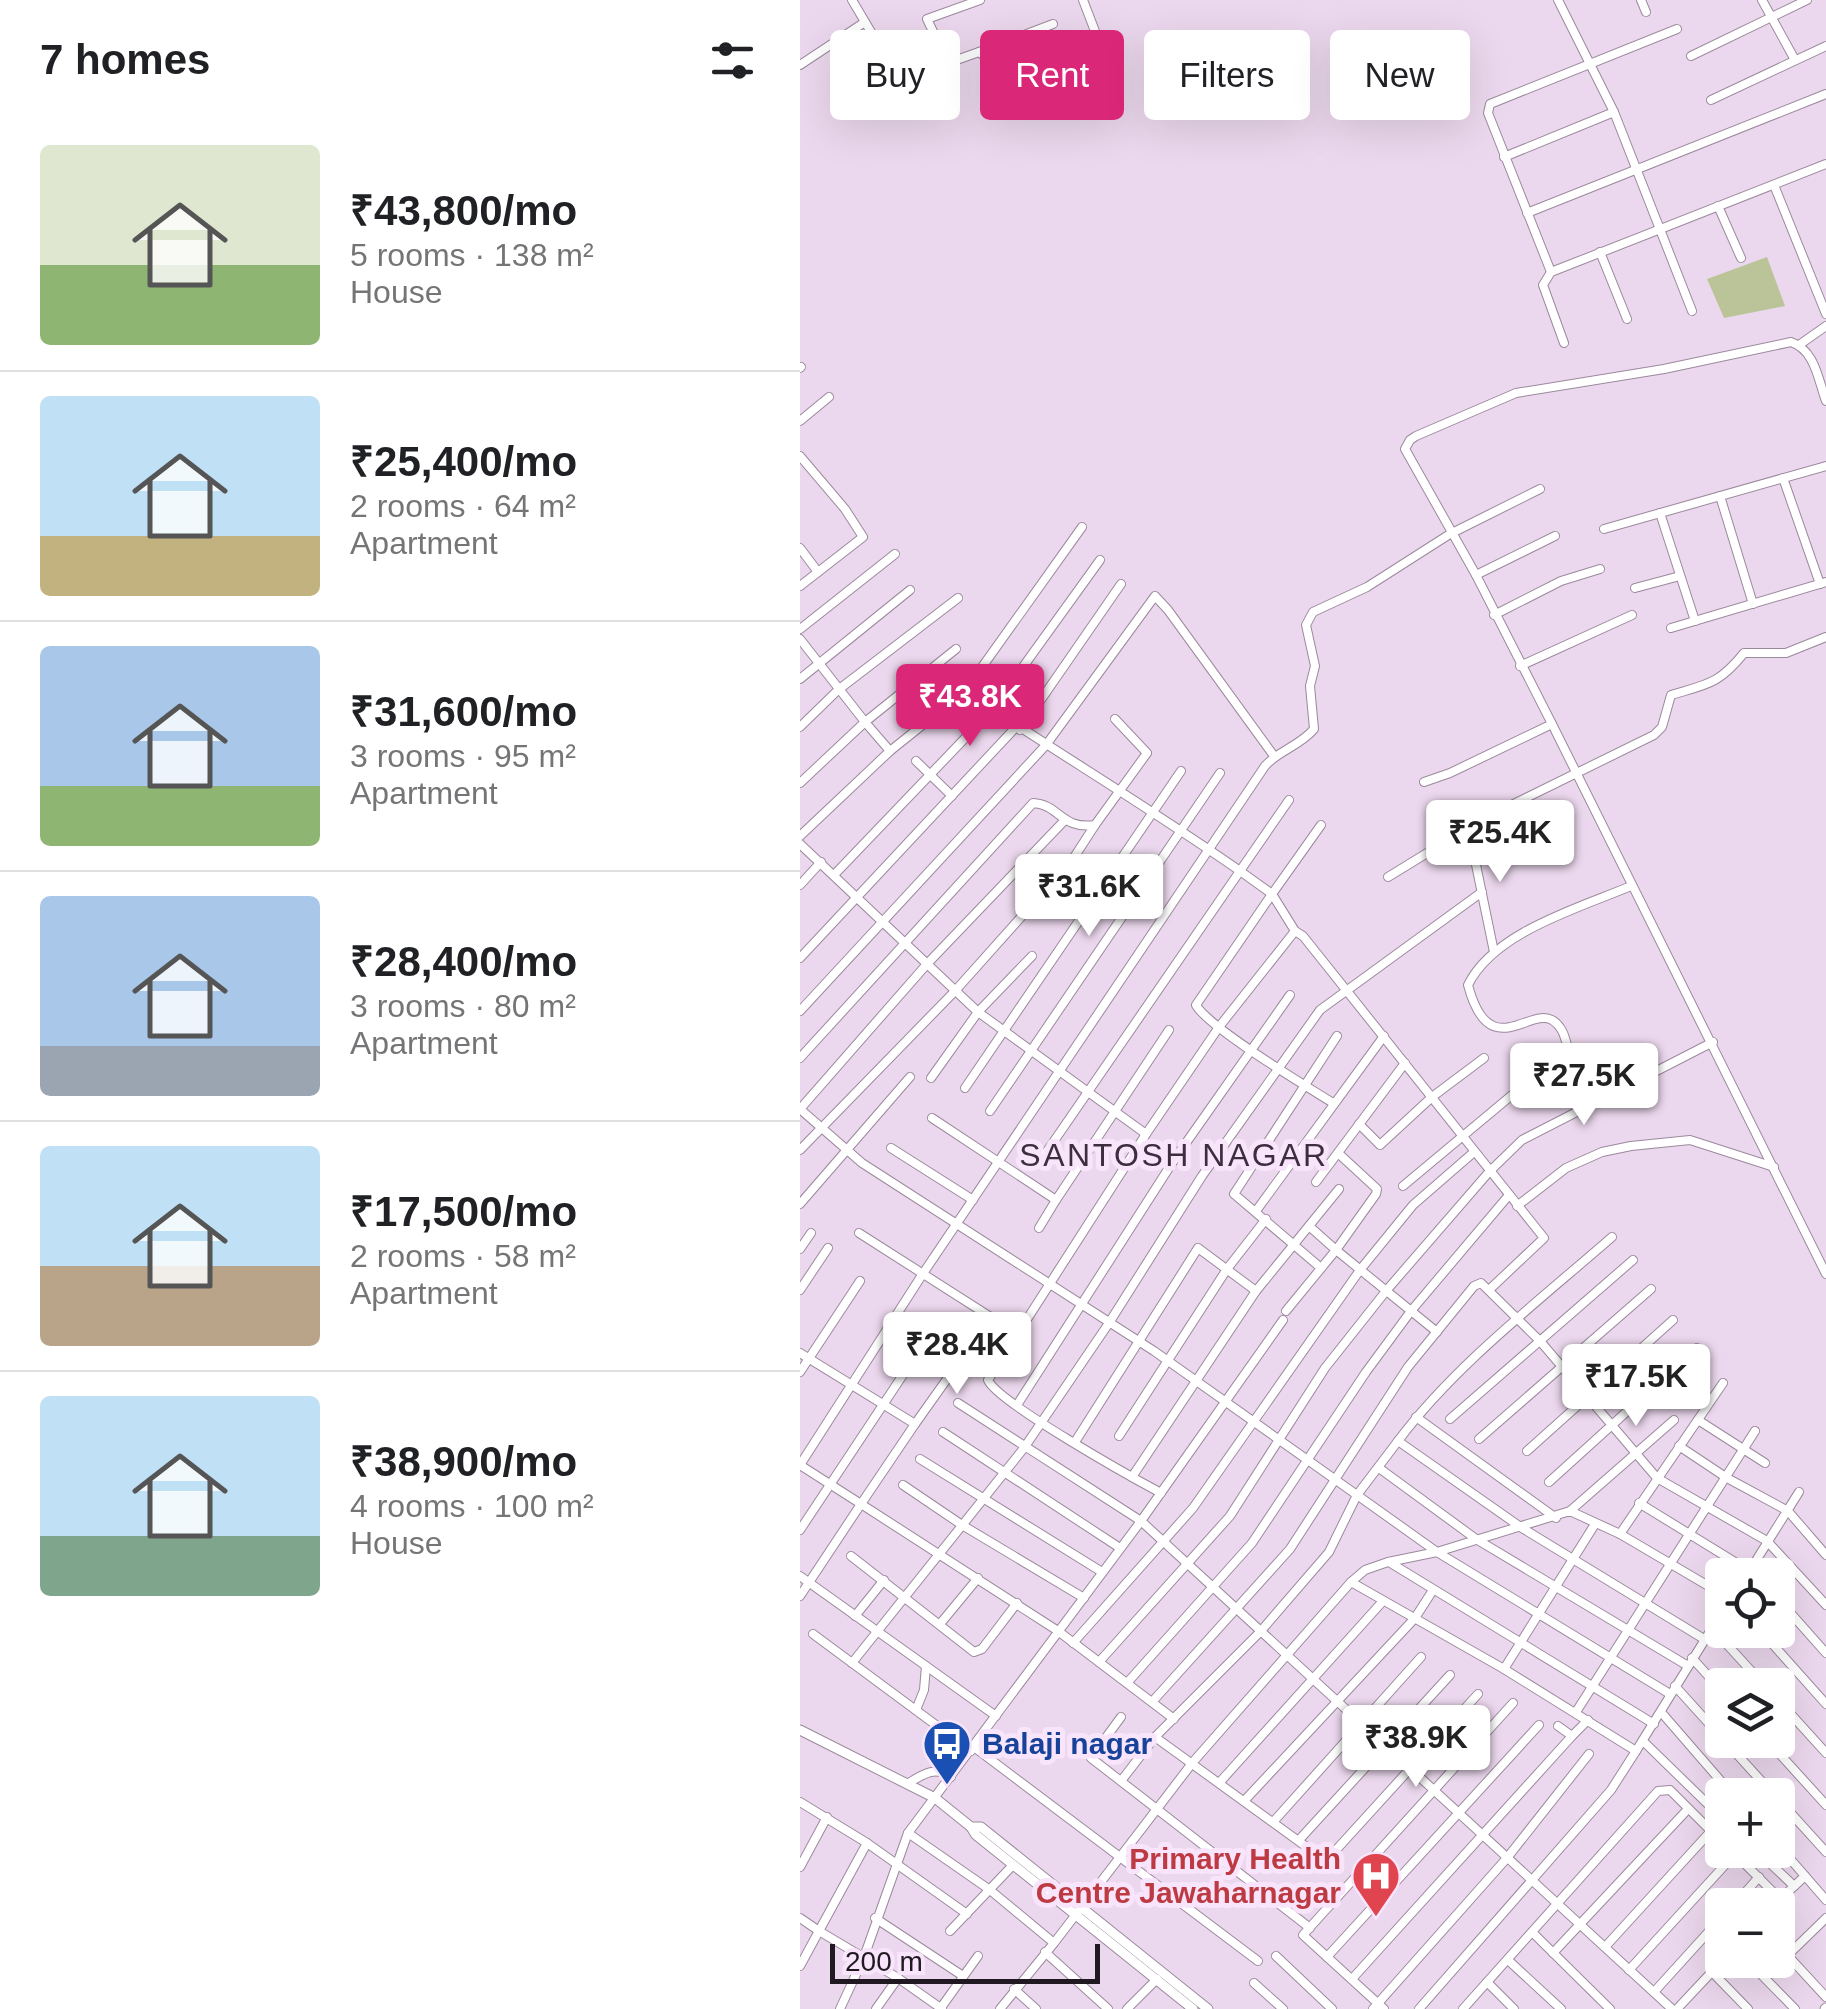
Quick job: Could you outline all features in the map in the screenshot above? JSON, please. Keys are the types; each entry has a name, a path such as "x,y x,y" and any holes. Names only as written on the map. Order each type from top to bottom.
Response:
{"street":[{"path":"852,0 870,30"},
{"path":"980,0 927,20 948,63 1053,24"},
{"path":"979,52 1008,67 1089,48 1098,39 1082,0"},
{"path":"1558,0 1614,112 1692,311"},
{"path":"1641,0 1646,12"},
{"path":"1762,0 1795,60"},
{"path":"1691,56 1807,0"},
{"path":"800,66 865,22"},
{"path":"1551,272 1488,113 1490,104 1676,29"},
{"path":"1710,100 1826,46"},
{"path":"1528,214 1826,94"},
{"path":"1504,157 1614,112"},
{"path":"1564,343 1542,286 1551,272 1826,164"},
{"path":"1774,185 1826,314"},
{"path":"1718,206 1740,258"},
{"path":"1600,252 1627,319"},
{"path":"1799,345 1826,326"},
{"path":"1826,401 1810,357 1799,345 1784,343 1679,366 1516,393 1416,436 1406,445 1406,455 1476,575 1578,774 1630,886 1713,1042 1826,1274"},
{"path":"800,421 829,397"},
{"path":"800,456 863,537 800,586"},
{"path":"1604,529 1826,466"},
{"path":"1672,628 1823,583 1783,478"},
{"path":"1174,1719 1058,1631 939,1551 800,1466 922,1274 1274,756 1314,729 1310,686 1314,666 1306,625 1309,617 1366,587 1450,534 1540,489"},
{"path":"1720,496 1753,604"},
{"path":"1660,513 1695,621"},
{"path":"800,836 890,751 965,691 1082,527"},
{"path":"1476,575 1555,536"},
{"path":"800,548 818,572"},
{"path":"800,629 895,554"},
{"path":"834,875 992,710 1100,560"},
{"path":"1494,615 1561,581 1600,569"},
{"path":"1635,588 1680,576"},
{"path":"800,958 1018,729 1121,584"},
{"path":"800,678 910,590"},
{"path":"800,1011 1046,745 1155,596 1274,756"},
{"path":"800,727 838,690 958,598"},
{"path":"1520,666 1632,615"},
{"path":"1388,877 1464,830 1654,735 1662,727 1667,700 1672,695 1721,678 1744,653 1786,653 1826,637"},
{"path":"800,639 890,751"},
{"path":"800,783 865,722 956,649"},
{"path":"965,691 1018,729 1155,812 1272,894 1295,931 1347,988 1544,1238 1490,1289"},
{"path":"800,1150 955,991 1073,860 1147,752 1116,719"},
{"path":"1424,782 1552,724"},
{"path":"916,762 952,796"},
{"path":"965,1088 1181,770"},
{"path":"990,1111 1220,773"},
{"path":"1041,1160 1289,800"},
{"path":"800,1058 1033,803 1047,806 1064,821 1096,825"},
{"path":"1064,821 927,964 800,1109 847,1150 1169,1362 1437,1552 1538,1615 1673,1690 1705,1721"},
{"path":"1321,825 1196,1005 1219,1027 1333,1103"},
{"path":"1464,830 1494,952"},
{"path":"800,844 978,1012 1146,1134"},
{"path":"1124,856 1151,875"},
{"path":"800,884 821,862"},
{"path":"1628,1084 1586,1076 1576,1068 1565,1038 1552,1020 1540,1017 1504,1030 1480,1012 1468,984 1480,963 1518,936 1630,886"},
{"path":"852,1663 1043,1422 1202,1176 1320,1010 1482,892"},
{"path":"1161,1493 1016,1405 991,1388 988,1380 1219,1027 1295,931"},
{"path":"931,1078 978,1012 1032,956"},
{"path":"1016,1405 1250,1048 1290,995"},
{"path":"1039,1228 1169,1030"},
{"path":"1321,1268 1234,1194 1336,1036"},
{"path":"1256,1211 1384,1036"},
{"path":"1099,1662 1230,1516 1326,1368 1386,1291 1489,1172 1522,1140 1713,1042"},
{"path":"1359,1124 1380,1146 1432,1097 1484,1058"},
{"path":"1316,1182 1405,1063"},
{"path":"800,1204 910,1078"},
{"path":"1403,1186 1512,1095"},
{"path":"932,1118 1056,1200"},
{"path":"1517,1206 1566,1168 1602,1152 1631,1146 1690,1140 1774,1167"},
{"path":"891,1148 973,1200"},
{"path":"840,2009 864,1957 908,1833 1141,1522 1377,1189 1372,1180 1338,1152"},
{"path":"1073,1642 1193,1508 1360,1270 1413,1206 1474,1152"},
{"path":"1132,1477 1256,1291 1340,1189"},
{"path":"1127,1683 1252,1543 1305,1460 1411,1311 1509,1196"},
{"path":"1119,1436 1226,1269 1266,1219"},
{"path":"1308,1226 1437,1332"},
{"path":"800,1249 810,1233"},
{"path":"858,1233 1000,1323"},
{"path":"1122,1781 1155,1736 1260,1632 1329,1552 1357,1496 1416,1417 1518,1319 1612,1237"},
{"path":"800,1290 828,1248"},
{"path":"1075,1442 1198,1248 1256,1291"},
{"path":"1450,1419 1633,1260"},
{"path":"800,1372 804,1356 860,1282"},
{"path":"1152,1702 1290,1549 1408,1367 1481,1282 1540,1342 1656,1478 1767,1542 1826,1606"},
{"path":"1479,1439 1651,1289"},
{"path":"1527,1451 1673,1320"},
{"path":"800,1530 932,1331"},
{"path":"800,1596 970,1348"},
{"path":"1549,1482 1697,1348"},
{"path":"804,1356 915,1424"},
{"path":"1620,1534 1722,1383"},
{"path":"958,1403 1141,1522 1674,2009 1706,1978"},
{"path":"1416,1417 1556,1518"},
{"path":"1000,2009 1193,1762 1351,1582 1365,1570 1388,1562 1437,1552 1570,1511 1674,1420"},
{"path":"1698,1420 1765,1462"},
{"path":"1576,1712 1755,1431"},
{"path":"943,1432 1120,1548"},
{"path":"1398,1441 1522,1528 1704,1639 1611,1790 1419,2009"},
{"path":"1679,1446 1788,1511 1826,1554"},
{"path":"920,1459 1102,1572"},
{"path":"1380,1468 1476,1539 1690,1662 1705,1676"},
{"path":"903,1485 962,1526 1084,1598"},
{"path":"1759,1558 1800,1492"},
{"path":"1639,1503 1727,1558"},
{"path":"1570,1511 1620,1534 1705,1584"},
{"path":"1504,1669 1595,1524"},
{"path":"851,1556 978,1652 1016,1603"},
{"path":"1388,1562 1654,1724"},
{"path":"800,1576 996,1716"},
{"path":"940,1624 978,1578"},
{"path":"856,1616 884,1580"},
{"path":"1351,1582 1504,1669 1636,1751"},
{"path":"1245,1800 1416,1618 1433,1590"},
{"path":"1220,1782 1382,1601"},
{"path":"1795,1618 1826,1653"},
{"path":"813,1634 1258,1961"},
{"path":"1730,1648 1748,1668"},
{"path":"1776,1648 1826,1704"},
{"path":"1274,1821 1421,1657"},
{"path":"916,1710 924,1690 926,1666"},
{"path":"1299,1840 1450,1676"},
{"path":"1155,1736 1326,1860 1478,1694"},
{"path":"1512,1704 1303,1935 1378,2007 1507,1858 1589,1754"},
{"path":"1661,1712 1718,1778"},
{"path":"1121,1717 1092,1758 1310,1928"},
{"path":"1795,1719 1826,1753"},
{"path":"1352,1980 1588,1720"},
{"path":"1328,1957 1539,1725"},
{"path":"1558,1726 1572,1736"},
{"path":"800,1730 935,1798 1013,1865 1080,1910 1208,2009"},
{"path":"1642,1741 1705,1802"},
{"path":"1740,1758 1759,1778"},
{"path":"1783,1758 1826,1805"},
{"path":"908,1784 931,1771 951,1777"},
{"path":"1466,2008 1658,1791 1670,1790 1705,1825"},
{"path":"800,1802 867,1843 967,1914"},
{"path":"1554,1953 1688,1809"},
{"path":"800,1866 827,1818"},
{"path":"1795,1818 1826,1852"},
{"path":"972,1827 981,1827 1193,2009"},
{"path":"908,1833 990,1890 1054,1943"},
{"path":"1605,1948 1705,1836"},
{"path":"800,1966 867,1843"},
{"path":"950,1931 1013,1865"},
{"path":"1795,1865 1826,1900"},
{"path":"1629,1970 1719,1868"},
{"path":"1750,1868 1767,1888"},
{"path":"1775,1868 1794,1886 1805,1876"},
{"path":"1749,1888 1759,1877"},
{"path":"800,1918 941,2009 978,1956"},
{"path":"876,1918 963,1976"},
{"path":"1795,1949 1826,1918"},
{"path":"1532,1932 1610,2009"},
{"path":"1654,1992 1705,1936"},
{"path":"1045,1952 1108,2009"},
{"path":"1276,1956 1332,2009"},
{"path":"1508,1960 1561,2009"},
{"path":"1795,1964 1826,1998"},
{"path":"876,2009 898,1978"},
{"path":"1718,1978 1748,2009"},
{"path":"1764,1978 1794,2009"},
{"path":"1133,2007 1157,1979"},
{"path":"1487,1982 1514,2009"},
{"path":"1254,1983 1283,2009"},
{"path":"1014,1988 1036,2009"}],"green space":[{"path":"1767,257 1785,306 1724,318 1707,279"}],"place":[{"name":"Balaji nagar","path":"947,1786"},
{"name":"Primary Health Centre Jawaharnagar","path":"1376,1918"}],"district":[{"name":"SANTOSH NAGAR","path":"1174,1155"}]}
